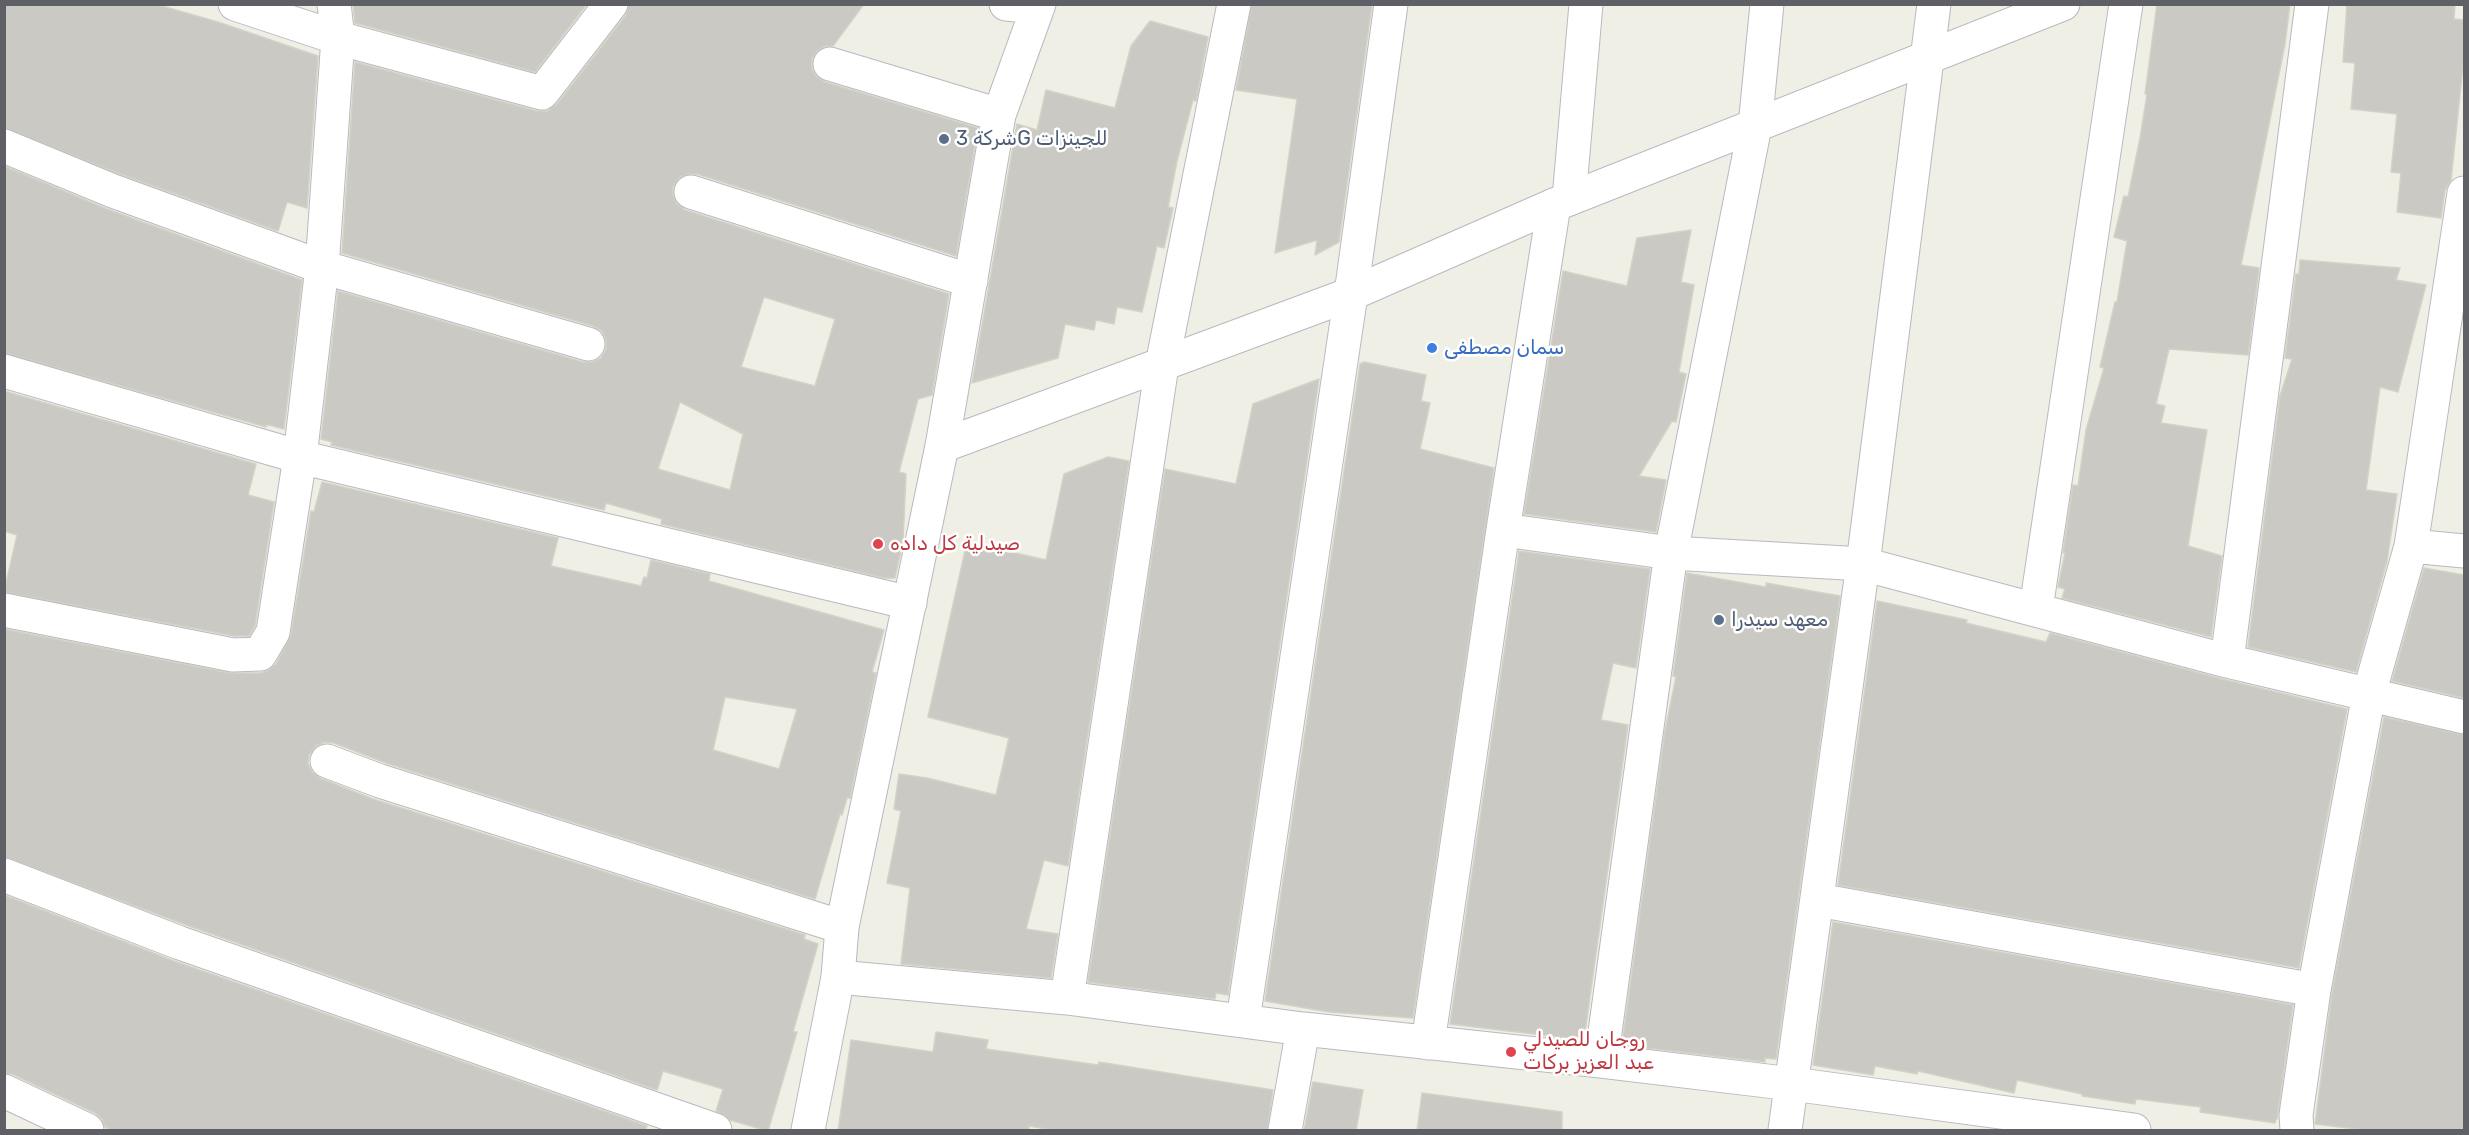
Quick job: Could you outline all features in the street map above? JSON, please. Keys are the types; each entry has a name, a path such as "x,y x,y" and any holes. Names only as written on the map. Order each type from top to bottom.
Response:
{"street":[{"path":"235,4 338,38 542,93 611,4"},
{"path":"4,610 233,655 260,654 273,632 300,457 322,267 338,38 334,4"},
{"path":"808,1131 838,977 842,927 942,446 999,115 1038,6 1006,4"},
{"path":"1066,998 1161,365 1234,4"},
{"path":"1243,1020 1351,294 1391,4"},
{"path":"1428,1043 1503,530 1562,202 1586,4"},
{"path":"1601,1061 1671,553 1755,126 1767,4"},
{"path":"1785,1131 1863,564 1934,4"},
{"path":"942,446 1351,294 1562,202 2063,4"},
{"path":"2036,609 2126,4"},
{"path":"2227,661 2312,4"},
{"path":"830,64 999,115"},
{"path":"4,146 113,191 322,267 588,344"},
{"path":"691,192 971,281"},
{"path":"2297,1131 2296,1115 2314,990 2369,694 2411,546 2464,193"},
{"path":"4,371 300,457 910,603"},
{"path":"1503,530 1671,553 1863,564 2227,661 2464,717"},
{"path":"2411,546 2464,551"},
{"path":"327,761 380,781 842,927"},
{"path":"4,875 180,943 716,1131"},
{"path":"1818,900 2314,990"},
{"path":"838,977 1066,998 1302,1029 1601,1061 1792,1084 2134,1131"},
{"path":"1285,1131 1302,1029"},
{"path":"7,1101 87,1131"}],"building":[{"path":"4,4 155,4 218,22 318,56 307,208 287,202 278,231 120,174 4,128"},
{"path":"353,4 587,4 535,72 355,23"},
{"path":"629,4 864,4 833,46 825,46 817,51 812,59 812,69 816,76 825,82 978,128 956,256 697,174 688,174 679,178 673,187 673,195 677,204 685,210 949,294 932,395 918,399 899,472 906,474 903,541 895,578 884,578 661,524 662,519 606,503 604,510 331,445 332,442 321,439 338,291 583,362 592,362 601,358 606,349 606,340 602,331 593,326 342,253 355,62 537,111 547,111 557,104 626,15","holes":["764,297 835,319 815,386 741,367","680,402 743,434 730,490 658,469"]},
{"path":"1252,4 1372,4 1339,242 1315,255 1317,240 1275,253 1297,99 1236,90"},
{"path":"2157,4 2290,4 2285,44 2241,265 2259,268 2248,355 2169,349 2156,404 2165,406 2161,423 2207,430 2188,546 2222,556 2211,637 2062,598 2065,589 2058,587 2065,553 2063,553 2073,485 2078,486 2086,430 2104,368 2100,367 2115,302 2117,302 2127,241 2114,237 2124,196 2128,197 2140,138"},
{"path":"2347,4 2455,4 2454,19 2464,20 2464,57 2451,180 2445,190 2441,218 2397,212 2401,173 2391,172 2397,114 2351,109 2355,63 2343,62"},
{"path":"1150,21 1208,37 1196,101 1193,100 1177,161 1168,207 1173,208 1164,248 1157,246 1142,312 1117,307 1114,324 1096,320 1094,330 1065,324 1058,358 972,383 1017,124 1037,130 1046,90 1115,108 1131,46"},
{"path":"4,166 107,209 302,280 284,429 266,424 266,427 4,353"},
{"path":"1691,230 1681,282 1694,285 1679,372 1686,374 1676,422 1672,421 1639,476 1666,480 1656,532 1524,514 1563,271 1627,286 1637,238"},
{"path":"2300,260 2400,268 2396,280 2426,285 2398,392 2380,387 2366,490 2397,494 2387,561 2356,672 2248,647 2280,396 2292,359 2285,358 2296,274 2299,274"},
{"path":"1364,362 1426,375 1421,401 1430,403 1420,449 1494,468 1413,1018 1329,1012 1265,1001 1360,364"},
{"path":"1319,379 1228,995 1216,993 1215,999 1088,982 1165,469 1236,484 1253,404"},
{"path":"4,391 256,464 248,495 274,502 255,626 249,636 234,636 4,592 17,535 4,531"},
{"path":"1108,457 1129,461 1068,866 1044,860 1026,929 1058,934 1051,978 901,964 910,888 887,883 901,811 894,809 899,774 927,778 996,795 1009,738 928,717 967,542 1046,560 1064,474"},
{"path":"322,482 558,538 551,566 641,586 644,577 647,578 651,560 710,574 709,581 884,630 872,672 876,673 850,798 847,798 842,815 840,814 815,899 386,763 334,743 325,742 316,746 309,755 308,763 312,772 320,778 373,799 805,935 804,939 818,944 793,1032 797,1032 768,1131 730,1120 716,1111 723,1089 663,1071 657,1090 186,925 4,857 4,629 230,673 261,673 269,670 276,664 291,635 311,511 314,512","holes":["725,697 797,709 779,769 713,750"]},
{"path":"1519,551 1650,569 1636,668 1613,663 1601,720 1628,725 1584,1040 1450,1024"},
{"path":"2424,568 2464,575 2464,698 2392,681"},
{"path":"1687,573 1766,587 1766,583 1840,596 1776,1059 1765,1058 1765,1062 1622,1045 1665,731 1676,677 1673,676"},
{"path":"1877,601 1967,620 1966,623 2046,642 2050,633 2222,679 2347,709 2299,968 1838,885"},
{"path":"2384,717 2464,735 2464,1131 2372,1131 2315,1124 2332,993"},
{"path":"4,895 174,961 647,1126 645,1131 114,1131 105,1127 102,1119 95,1113 12,1074 4,1073"},
{"path":"1833,922 2293,1005 2277,1119 2275,1123 2200,1112 2201,1107 2136,1099 2135,1104 2082,1096 2082,1094 2017,1080 2014,1093 1918,1071 1917,1074 1875,1066 1873,1075 1813,1065"},
{"path":"936,1032 988,1040 986,1049 1098,1065 1099,1062 1273,1090 1267,1131 1059,1131 1029,1126 1029,1131 838,1131 851,1040 933,1052"},
{"path":"1313,1082 1363,1090 1356,1131 1304,1131"},
{"path":"1422,1093 1562,1112 1562,1131 1417,1131"}],"place":[{"name":"شركة 3G للجينزات","path":"944,139"},
{"name":"سمان مصطفى","path":"1432,348"},
{"name":"صيدلية كل داده","path":"878,544"},
{"name":"معهد سيدرا","path":"1719,620"},
{"name":"روجان للصيدلي عبد العزيز بركات","path":"1511,1052"}]}
